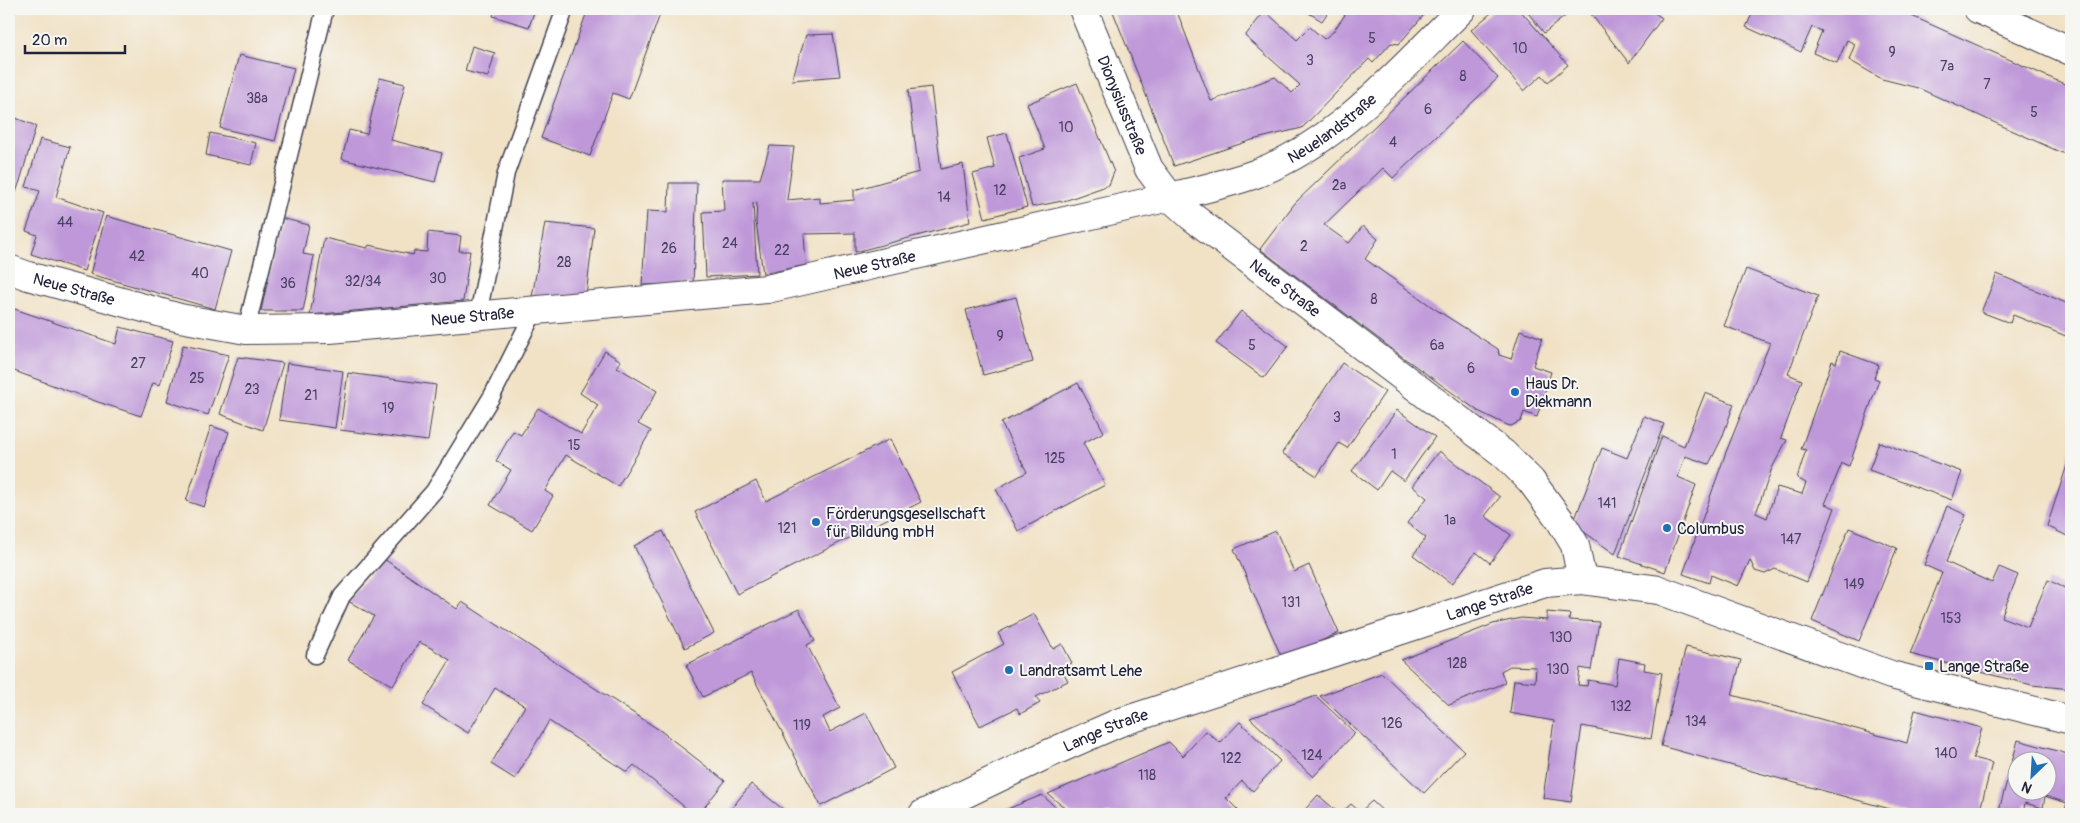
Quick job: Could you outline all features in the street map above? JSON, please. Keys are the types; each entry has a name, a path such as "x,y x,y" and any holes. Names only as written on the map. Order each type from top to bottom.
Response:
{"street":[{"name":"Dionysiusstraße","path":"1083,9 1149,169 1170,197"},
{"name":"Neuelandstraße","path":"1170,197 1223,185 1257,173 1332,132 1373,96 1462,9"},
{"path":"1978,9 2071,50"},
{"name":"Neue Straße","path":"9,269 180,318 246,330 330,328 767,289 1170,197 1191,216 1504,454 1531,481 1575,544 1582,580"},
{"name":"Lange Straße","path":"923,814 1048,754 1118,723 1545,583 1582,580 1659,590 1891,675 2071,720"}],"lane":[{"path":"246,330 325,9"},
{"path":"478,315 506,174 565,9"},
{"path":"315,655 342,596 434,491 492,396 535,310"}],"building":[{"path":"495,9 535,9 529,27 493,16"},
{"path":"588,9 662,9 629,99 613,93 590,156 541,138"},
{"path":"1112,9 1176,9 1211,101 1275,77 1292,93 1300,85 1245,36 1265,11 1297,40 1310,27 1324,39 1333,32 1349,9 1429,9 1399,44 1391,43 1373,63 1369,59 1302,128 1252,140 1174,166"},
{"path":"1302,9 1330,9 1322,21"},
{"path":"1496,9 1519,9 1568,65 1548,82 1542,75 1524,91 1471,30"},
{"path":"1525,9 1574,9 1544,33"},
{"path":"1587,9 1649,9 1662,18 1629,63"},
{"path":"1743,9 1896,9 2071,87 2071,157 1918,88 1882,79 1849,60 1855,44 1847,40 1837,63 1813,53 1822,31 1812,27 1801,52 1746,27 1752,14"},
{"path":"833,34 840,76 792,80 806,35"},
{"path":"1463,41 1498,78 1393,178 1383,168 1324,225 1349,243 1363,226 1378,239 1365,259 1435,309 1498,349 1499,355 1511,359 1520,330 1542,338 1533,366 1551,372 1537,417 1524,412 1521,421 1511,426 1478,411 1404,358 1260,249 1295,203"},
{"path":"472,46 495,53 488,77 465,71"},
{"path":"239,55 294,68 275,141 220,128"},
{"path":"380,78 405,84 391,140 442,153 435,182 342,159 349,130 367,134"},
{"path":"1077,83 1114,172 1109,185 1067,200 1032,207 1019,158 1045,149 1027,104"},
{"path":"931,87 941,169 963,164 970,222 855,252 855,233 804,234 806,265 763,274 756,222 757,202 753,203 757,274 706,277 703,212 724,211 722,179 760,179 770,146 794,147 787,200 820,197 820,203 854,200 854,190 919,172 908,90"},
{"path":"13,117 36,126 9,212 9,130"},
{"path":"210,133 256,143 251,165 206,155"},
{"path":"1007,133 1027,207 985,218 973,174 995,168 987,138"},
{"path":"40,139 70,147 56,197 103,213 84,271 31,254 37,235 26,231 40,191 26,187"},
{"path":"669,183 697,183 693,284 642,285 647,211 668,212"},
{"path":"106,216 231,251 215,309 90,274"},
{"path":"281,218 309,225 303,254 314,256 303,311 261,311"},
{"path":"545,223 594,228 586,296 532,297"},
{"path":"428,232 461,236 459,251 470,251 463,301 310,315 324,238 367,248 369,245 413,255 414,251 427,252"},
{"path":"1746,269 1818,296 1788,374 1802,380 1781,438 1787,440 1772,468 1756,513 1767,518 1777,487 1802,494 1806,483 1797,478 1806,450 1801,449 1832,361 1836,363 1840,351 1879,365 1874,378 1879,380 1849,466 1842,463 1825,504 1835,508 1807,582 1775,569 1765,574 1755,571 1750,560 1738,586 1711,575 1709,583 1683,574 1726,452 1770,343 1724,326"},
{"path":"1997,274 2071,305 2071,338 2013,315 2010,323 1981,312"},
{"path":"1016,297 1033,362 983,375 966,310"},
{"path":"9,307 116,344 120,327 173,341 160,385 153,383 141,416 9,369"},
{"path":"1241,311 1288,346 1264,378 1216,343"},
{"path":"183,345 229,355 208,415 167,401"},
{"path":"605,351 621,361 617,367 657,391 638,424 651,431 618,486 566,455 545,491 553,496 532,530 490,505 511,470 496,461 513,431 521,435 538,408 581,434 598,405 580,393"},
{"path":"238,357 283,363 263,430 220,414"},
{"path":"287,363 343,371 335,428 279,420"},
{"path":"1342,363 1385,392 1347,448 1339,443 1317,476 1282,453"},
{"path":"348,373 436,385 428,441 340,430"},
{"path":"1078,383 1104,432 1083,443 1105,485 1018,531 996,489 1027,472 1001,423"},
{"path":"1705,393 1734,404 1722,438 1709,464 1685,456 1678,477 1696,485 1665,572 1619,556 1662,436 1684,446"},
{"path":"1397,410 1435,437 1404,481 1390,471 1377,490 1352,471"},
{"path":"1644,416 1664,424 1615,554 1573,524 1602,448 1627,458"},
{"path":"211,426 229,432 204,507 186,501"},
{"path":"890,439 921,502 737,594 695,512 756,481 766,501"},
{"path":"1879,442 1962,472 1952,500 1869,470"},
{"path":"1439,451 1500,497 1485,516 1511,535 1490,563 1476,552 1452,584 1413,555 1426,538 1407,523 1427,498 1412,486"},
{"path":"2071,453 2071,538 2047,526"},
{"path":"1947,506 1966,515 1946,562 1992,583 1999,567 2018,575 2001,617 2028,627 2048,580 2071,591 2071,689 2032,685 1910,654 1942,573 1924,565"},
{"path":"1849,528 1897,548 1859,641 1812,621"},
{"path":"663,531 714,633 685,648 634,546"},
{"path":"1276,531 1294,572 1309,565 1339,633 1282,658 1234,549"},
{"path":"384,559 457,609 462,602 661,731 725,781 699,814 693,814 634,765 627,772 549,721 515,779 491,764 525,706 495,688 468,733 423,705 450,660 431,648 419,642 393,686 348,660 374,616 348,601"},
{"path":"799,609 815,641 807,645 840,708 823,717 830,732 866,713 894,768 821,806 751,673 703,697 686,665"},
{"path":"1547,612 1570,614 1569,620 1599,622 1591,670 1580,668 1578,685 1587,686 1588,680 1615,685 1619,658 1645,663 1644,670 1662,673 1651,739 1582,726 1571,802 1543,798 1554,721 1510,713 1514,680 1535,682 1536,667 1510,666 1501,671 1505,683 1449,705 1401,660 1493,624 1521,618 1547,620"},
{"name":"Landratsamt Lehe","path":"1034,614 1053,649 1062,644 1072,663 1061,668 1068,681 1036,697 1040,703 1020,714 1017,708 980,726 952,672 1004,644 998,633"},
{"path":"1686,647 1741,660 1732,695 1907,743 1915,710 1982,728 1973,758 1992,763 1979,814 1908,814 1661,746"},
{"path":"1382,673 1464,751 1424,793 1320,696"},
{"path":"1316,696 1355,733 1313,777 1250,718"},
{"path":"1240,722 1280,761 1253,791 1242,781 1226,798 1242,814 1072,814 1048,794 1169,742 1183,756 1206,731 1220,743"},
{"path":"2018,740 2053,750 2015,750"},
{"path":"2058,751 2071,755 2071,814 2064,814 2067,803 2058,800"},
{"path":"2008,777 2008,800 2044,800 2043,808 2025,803 2023,814 1998,814"},
{"path":"751,784 789,814 727,814"},
{"path":"1042,795 1063,814 995,814"},
{"path":"1318,795 1340,814 1301,814"},
{"path":"1372,801 1386,814 1340,814 1351,804 1360,812"}],"place":[{"name":"Haus Dr. Diekmann","path":"1515,392"},
{"name":"Förderungsgesellschaft für Bildung mbH","path":"816,522"},
{"name":"Columbus","path":"1667,528"},
{"name":"Lange Straße","path":"1929,666"},
{"name":"Landratsamt Lehe","path":"1009,670"}]}
